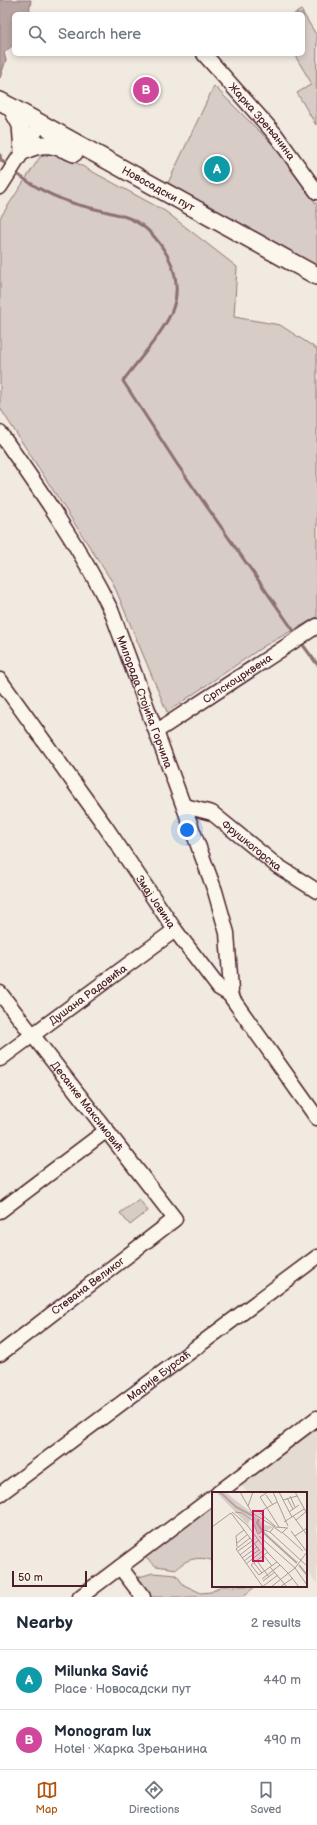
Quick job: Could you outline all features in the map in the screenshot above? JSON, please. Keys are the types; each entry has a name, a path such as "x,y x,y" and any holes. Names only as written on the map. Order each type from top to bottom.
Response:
{"main road":[{"name":"Новосадски пут","path":"5,104 317,276"},
{"path":"5,104 21,126 19,157"},
{"path":"19,157 41,144 59,146 81,156 100,156"}],"street":[{"name":"Жарка Зрењанина","path":"206,56 275,134 317,192"},
{"path":"0,187 41,124"},
{"name":"Милорада Стојића Горчила","path":"0,432 64,526 94,575 111,610 185,806 226,926 231,990 229,994"},
{"name":"Српскоцрквена","path":"157,731 316,626"},
{"name":"Змај Јовина","path":"0,680 105,826 175,930 219,988 229,994 317,1118"},
{"name":"Фрушкогорска","path":"185,806 212,813 276,865 317,891"},
{"name":"Душана Радовића","path":"0,1059 175,930"},
{"name":"Десанке Максимовић","path":"0,993 175,1219"},
{"path":"0,1211 107,1130"},
{"name":"Стевана Великог","path":"0,1354 175,1219"},
{"name":"Марије Бурсаћ","path":"0,1494 317,1257"},
{"path":"219,1492 317,1418"},
{"path":"80,1597 212,1498"},
{"path":"120,1567 143,1597"}],"shaded area":[{"path":"0,0 31,0 29,12 12,12 12,46 4,53 6,60 0,78"},
{"path":"305,16 317,36 316,125 297,93 312,84 295,56 305,56"},
{"path":"214,86 280,152 317,205 317,268 168,183"},
{"path":"58,153 165,211 237,267 234,317 280,325 317,349 317,617 264,646 167,712 113,583 0,408 0,218 40,157"},
{"path":"139,1199 148,1211 130,1225 120,1213"},
{"path":"317,1423 317,1584 307,1570 307,1492 247,1492 239,1482"},
{"path":"212,1506 212,1560 199,1558 189,1560 180,1565 177,1569 156,1566 143,1556"},
{"path":"153,1573 176,1575 184,1585 201,1593 211,1592 219,1587 255,1587 242,1597 151,1597 136,1578"}],"waterway":[{"path":"0,155 1,160 8,166"},
{"path":"14,171 36,187 62,199 79,205 120,215 138,222 156,239 168,256 174,270 176,286 173,308 170,316 158,335 123,381 177,464 296,634"},
{"path":"300,641 317,664"}],"place":[{"name":"Monogram lux","path":"146,90"},
{"name":"Milunka Savić","path":"217,169"}]}
